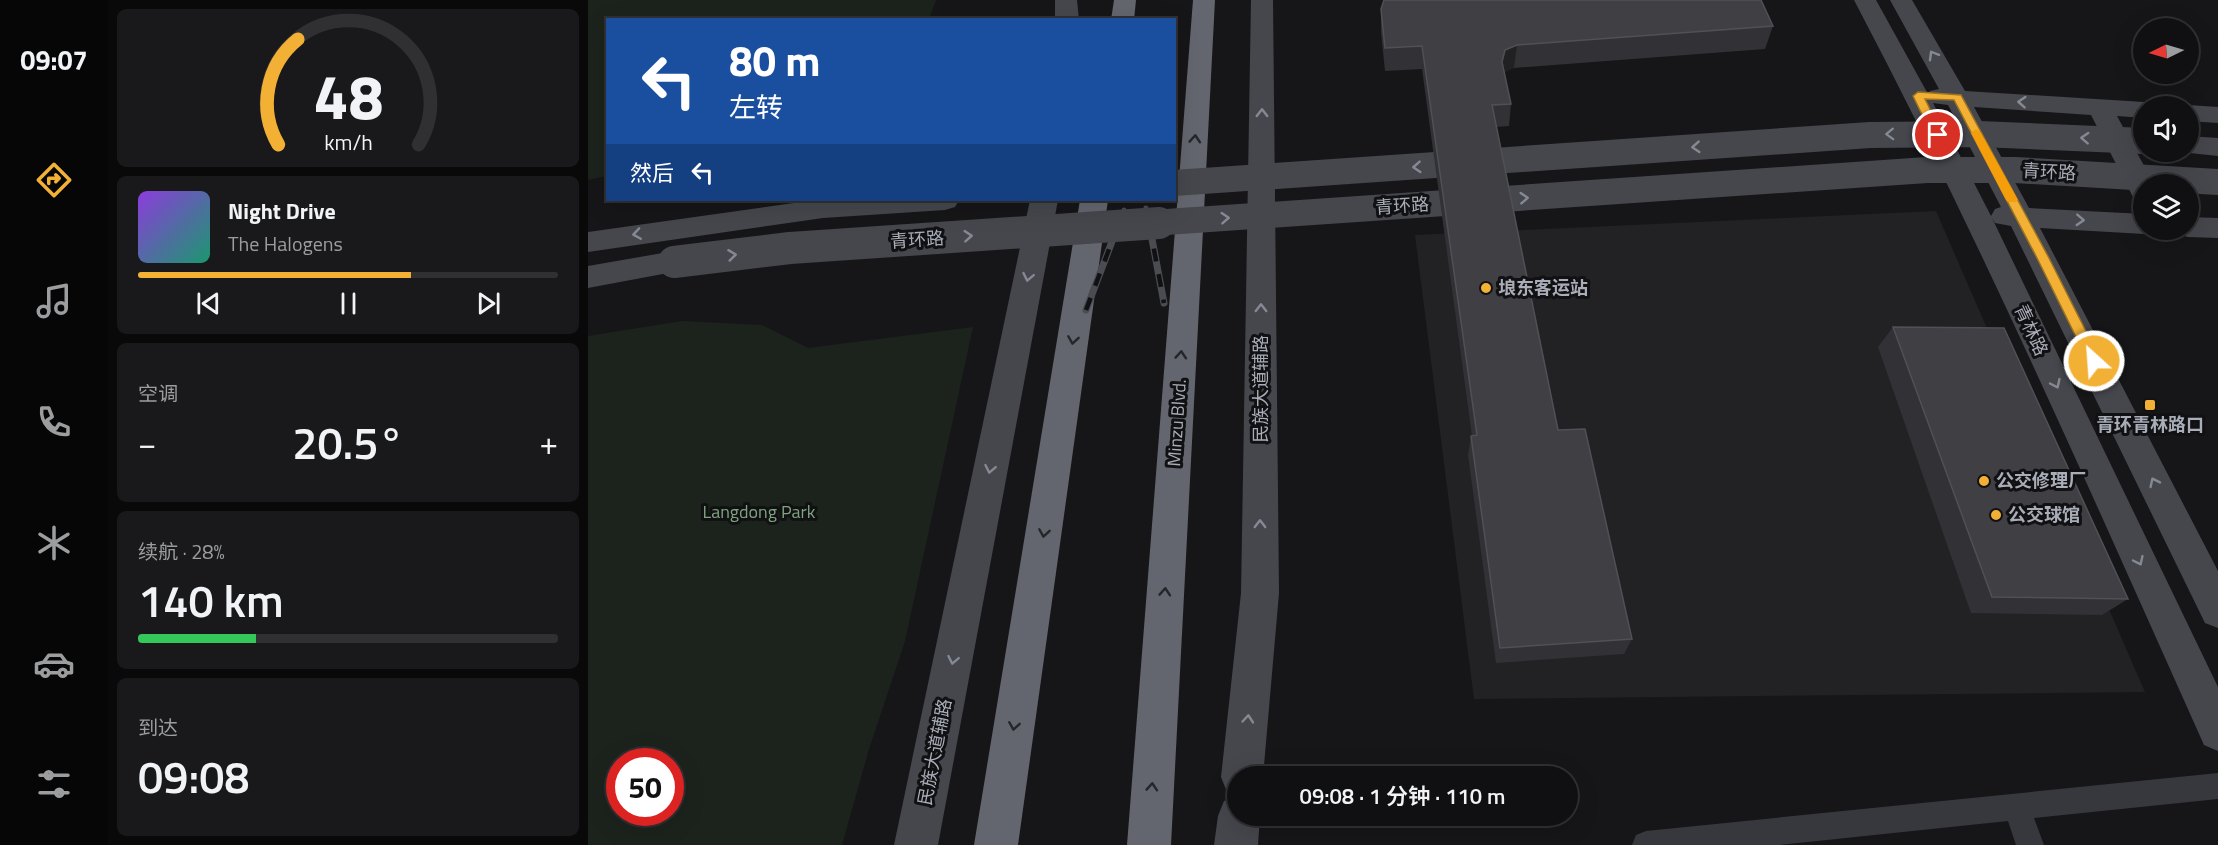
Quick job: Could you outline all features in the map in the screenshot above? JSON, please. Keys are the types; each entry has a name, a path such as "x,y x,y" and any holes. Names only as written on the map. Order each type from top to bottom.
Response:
{"highway":[{"path":"1122,18 1125,0"},
{"name":"Minzu Blvd.","path":"1149,845 1204,0"},
{"path":"996,845 1094,201"}],"main road":[{"path":"1066,0 1067,18"},
{"name":"民族大道辅路","path":"1243,766 1260,593 1262,0"},
{"name":"青林路","path":"1865,0 1918,96 1977,214 2218,731"},
{"path":"1901,0 1957,97 2021,217 2218,610"},
{"path":"1918,96 2133,109"},
{"path":"2100,107 2135,174"},
{"path":"2199,114 2218,115"},
{"name":"青环路","path":"1176,183 1870,135 1979,134 2133,141"},
{"path":"2199,145 2218,147"},
{"name":"青环路","path":"588,278 674,262 790,248 1928,170 2015,170 2218,182"},
{"path":"588,242 822,208 930,201"},
{"name":"民族大道辅路","path":"916,845 1044,201"},
{"path":"1977,214 2133,223"},
{"path":"2199,227 2218,228"},
{"path":"1236,845 1238,826"}],"lane":[{"path":"1646,845 2218,786"},
{"path":"2016,807 2030,845"}],"shaded area":[{"path":"1936,211 2145,692 1474,699 1415,235"}],"green space":[{"path":"588,0 936,0 929,18 606,18 606,176 588,180"},
{"name":"Langdong Park","path":"682,321 762,325 808,348 973,327 905,641 869,749 842,845 588,845 588,336"}],"building":[{"name":"埌东客运站","path":"1384,0 1761,0 1773,26 1517,45 1505,50 1502,62 1511,104 1492,105 1558,430 1585,429 1632,639 1500,648 1471,436 1477,435 1422,46 1385,48 1381,9"},
{"name":"公交修理厂","path":"1893,327 2004,328 2128,599 1992,597"}],"railway":[{"path":"1146,208 1149,224"},
{"path":"1119,224 1124,210"},
{"path":"1086,310 1119,223"},
{"path":"1149,223 1164,303"}],"slow traffic":[{"path":"1976,133 2012,200"}],"place":[{"name":"埌东客运站","path":"1486,288"},
{"name":"青环青林路口","path":"2150,405"},
{"name":"公交修理厂","path":"1984,481"},
{"name":"公交球馆","path":"1996,515"}],"route":[{"path":"1938,135 1918,96 1957,97 2043,258 2094,361"}]}
